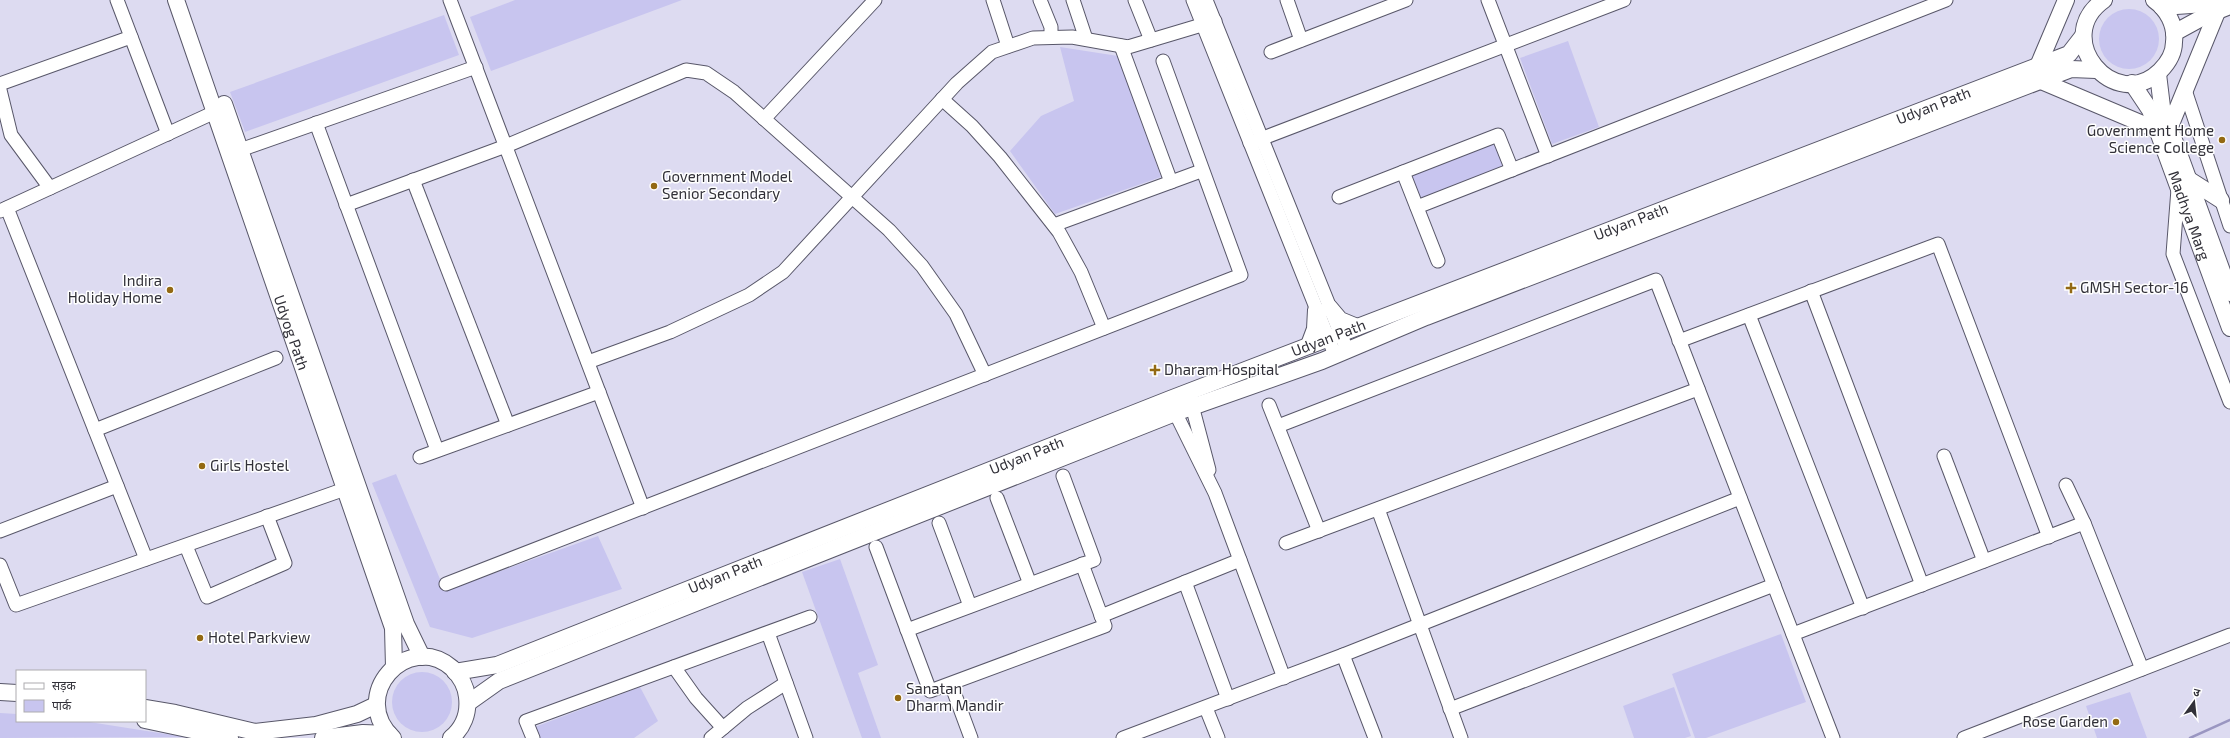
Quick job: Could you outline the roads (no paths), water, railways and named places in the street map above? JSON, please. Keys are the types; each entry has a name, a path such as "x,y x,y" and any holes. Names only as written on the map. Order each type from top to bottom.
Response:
{"main road":[{"name":"Udyog Path","path":"176,0 393,628 394,667"},
{"name":"Udyog Path","path":"187,0 406,624 422,657"},
{"path":"2066,0 2039,74 2163,129 2185,90 2219,4"},
{"name":"Udyan Path","path":"1190,399 1341,353 1434,314 2039,74 2069,54 2083,36 2092,11 2103,0"},
{"path":"2083,36 2084,46 2096,70 2114,81 2132,84 2141,82 2158,74 2170,59 2174,46 2174,33 2167,13 2158,4"},
{"path":"2158,4 2219,4"},
{"path":"2174,33 2219,4"},
{"name":"Udyan Path","path":"455,672 504,662 1190,399 1309,346 1357,327 2039,74 2071,69 2096,70"},
{"name":"Madhya Marg","path":"2158,74 2163,129"},
{"name":"Madhya Marg","path":"2132,84 2163,129 2183,183 2230,328"},
{"path":"2183,183 2221,200"},
{"name":"Madhya Marg","path":"2183,183 2230,293"},
{"path":"1309,346 1323,308 1340,320 1357,327"},
{"name":"Udyan Path","path":"468,702 498,681 1172,406"},
{"path":"391,736 380,721 376,706 380,684 394,667 408,660 422,657 437,660 455,672 464,686 468,702 466,716 453,737"},
{"path":"0,692 16,692"},
{"path":"0,702 16,703"},
{"path":"146,708 175,713 255,732 316,725 357,714 376,706"},
{"path":"146,720 230,738"},
{"path":"323,738 363,733 391,736"}],"street":[{"path":"117,0 168,134"},
{"path":"450,0 643,508"},
{"path":"764,119 875,0"},
{"path":"993,0 1008,46"},
{"path":"1040,0 1051,26 1051,37"},
{"path":"1073,0 1086,39"},
{"path":"1135,0 1152,40"},
{"path":"1193,0 1209,23 1341,353"},
{"path":"1206,0 1209,23"},
{"path":"1286,0 1301,40"},
{"path":"1270,52 1406,0"},
{"path":"1488,0 1548,156"},
{"path":"1256,141 1624,0"},
{"path":"1417,207 1945,0"},
{"path":"588,362 670,332 749,295 783,272 942,99 992,52 1033,38 1051,37 1072,37 1128,47 1209,23"},
{"path":"0,84 131,37"},
{"path":"1121,46 1171,182"},
{"path":"446,584 1241,276 1201,171 1163,61"},
{"path":"240,150 476,67"},
{"path":"346,206 506,146 686,70 706,73 734,92 851,198 889,230 922,266 956,314 985,375"},
{"path":"0,90 12,135 50,188"},
{"path":"2185,90 2230,226"},
{"path":"942,99 972,126 1000,157 1054,225 1081,272 1104,328"},
{"path":"146,559 95,430 4,210 215,112"},
{"path":"316,124 437,450"},
{"path":"1338,197 1498,135 1512,170"},
{"path":"1054,225 1201,171"},
{"path":"1404,172 1438,261"},
{"path":"413,180 508,424"},
{"path":"2183,183 2173,254 2230,402"},
{"path":"1679,341 1938,244 2049,537"},
{"path":"1278,426 1656,280 1833,738"},
{"path":"1811,291 1922,585"},
{"path":"1749,315 1863,608"},
{"path":"95,430 276,358"},
{"path":"1286,543 1698,389"},
{"path":"420,457 599,392"},
{"path":"1190,399 1215,493 1284,678"},
{"path":"1269,405 1319,531"},
{"path":"1172,406 1215,493"},
{"path":"1944,456 1984,560"},
{"path":"907,630 1094,560 1063,476"},
{"path":"2066,485 2084,523 2142,669"},
{"path":"0,531 117,486"},
{"path":"0,565 16,605 345,489"},
{"path":"997,498 1030,584"},
{"path":"1123,738 1284,678 1740,498"},
{"path":"1378,509 1461,738"},
{"path":"186,546 207,597 285,563 267,516"},
{"path":"939,523 970,606"},
{"path":"1793,634 2084,523"},
{"path":"876,547 930,692 1106,626 1082,564"},
{"path":"1101,616 1240,560"},
{"path":"1185,582 1228,699"},
{"path":"1450,709 1774,585"},
{"path":"533,738 526,721 810,617"},
{"path":"768,633 806,738"},
{"path":"1964,738 2230,635"},
{"path":"1343,655 1375,738"},
{"path":"674,667 696,698 723,728"},
{"path":"710,738 747,708 786,683"},
{"path":"951,684 971,738"},
{"path":"1206,708 1218,738"}],"waterway":[{"path":"2190,738 2230,720"}],"place":[{"name":"Government Home Science College","path":"2222,140"},
{"name":"Government Model Senior Secondary","path":"654,186"},
{"name":"GMSH Sector-16","path":"2071,288"},
{"name":"Indira Holiday Home","path":"170,290"},
{"name":"Dharam Hospital","path":"1155,370"},
{"name":"Girls Hostel","path":"202,466"},
{"name":"Hotel Parkview","path":"200,638"},
{"name":"Sanatan Dharm Mandir","path":"898,698"},
{"name":"Rose Garden","path":"2116,722"}]}
